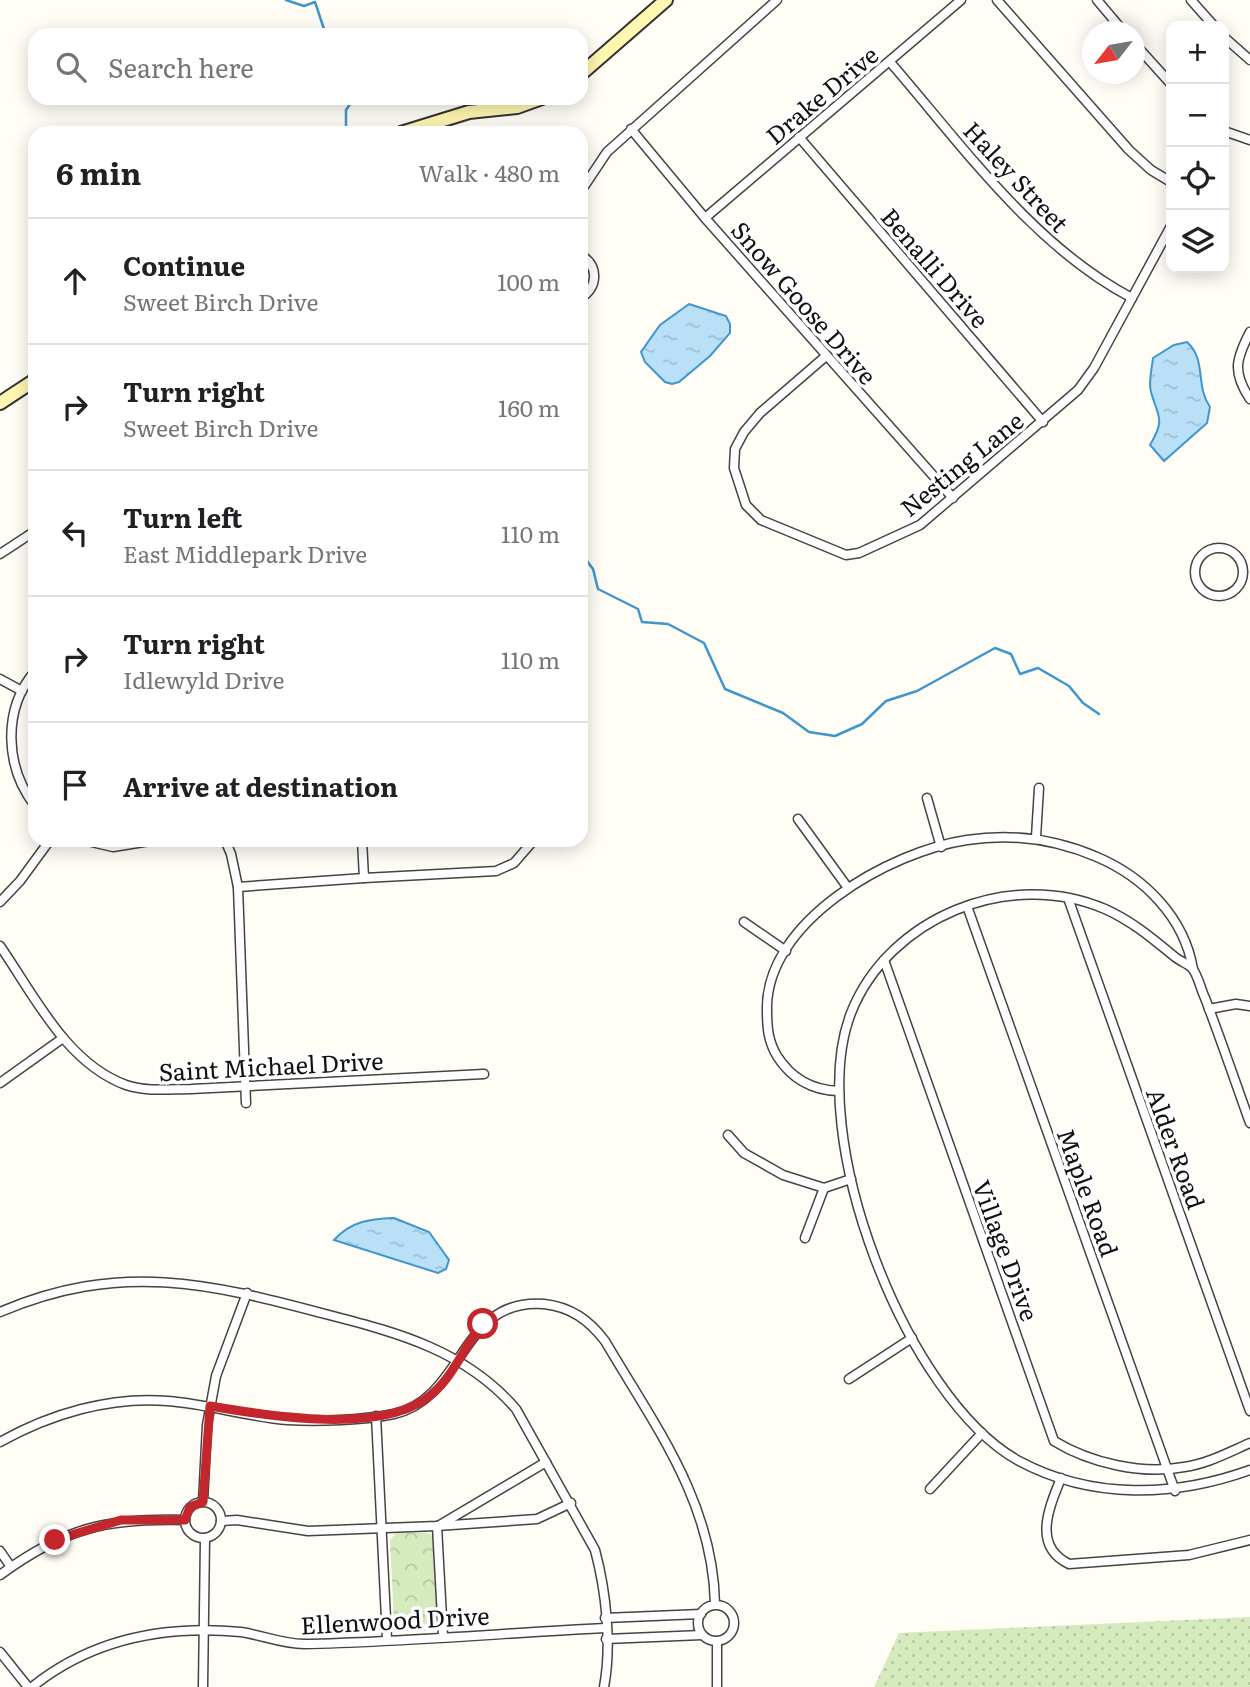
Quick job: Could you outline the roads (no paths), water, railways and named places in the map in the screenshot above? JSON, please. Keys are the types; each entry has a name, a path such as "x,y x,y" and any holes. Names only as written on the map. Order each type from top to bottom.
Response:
{"street":[{"path":"588,68 666,0"},
{"path":"588,180 607,152 776,0"},
{"name":"Drake Drive","path":"705,218 961,0"},
{"path":"997,0 1129,150 1151,170 1166,179"},
{"path":"1097,0 1115,21"},
{"path":"1191,0 1210,21"},
{"path":"1229,41 1250,60"},
{"path":"1145,54 1166,78"},
{"name":"Haley Street","path":"890,62 1037,230 1071,260 1132,298"},
{"path":"424,126 469,112 523,105"},
{"name":"Snow Goose Drive","path":"631,129 705,218 953,498"},
{"path":"1229,133 1250,140"},
{"name":"Benalli Drive","path":"799,137 1043,422"},
{"name":"Nesting Lane","path":"826,356 760,413 744,432 735,449 734,468 746,505 761,520 846,555 859,553 920,526 1078,390 1094,368 1166,235"},
{"path":"588,261 592,265 595,278 588,293"},
{"path":"1250,332 1236,363 1243,389 1250,400"},
{"path":"0,403 28,385"},
{"path":"0,554 28,536"},
{"path":"1219,548 1238,556 1247,573 1236,590 1217,596 1201,588 1195,571 1205,552 1219,548"},
{"path":"0,679 22,691"},
{"path":"28,682 22,691 12,722 12,754 17,775 28,794"},
{"path":"1036,837 1039,788"},
{"path":"927,798 941,847"},
{"path":"798,819 848,888"},
{"path":"838,1091 810,1087 795,1077 770,1045 766,999 774,972 786,951 826,905 848,888 894,863 941,847 982,838 1036,837 1105,860 1146,886 1182,934 1250,1123"},
{"path":"0,902 20,881 45,847"},
{"path":"228,847 238,887 246,1103"},
{"path":"362,847 364,878"},
{"path":"238,887 496,871 514,863 528,847"},
{"path":"1193,969 1151,935 1120,916 1087,902 1023,894 989,898 938,917 915,932 884,960 851,1013 842,1044 838,1091 851,1179 877,1266 912,1338 933,1372 982,1433 1019,1461 1060,1478 1109,1489 1175,1490 1250,1470"},
{"name":"Alder Road","path":"1068,898 1250,1411"},
{"name":"Maple Road","path":"967,906 1175,1490"},
{"path":"744,922 786,951"},
{"name":"Saint Michael Drive","path":"0,946 63,1038 88,1064 127,1085 146,1090 484,1074"},
{"name":"Village Drive","path":"884,960 1054,1441 1073,1452 1099,1461 1167,1469 1214,1459 1250,1443"},
{"path":"1209,1009 1236,1004 1250,1006"},
{"path":"0,1083 63,1038"},
{"path":"728,1135 744,1153 767,1168 824,1188 851,1179"},
{"path":"805,1238 824,1188"},
{"path":"0,1312 62,1291 101,1284 168,1282 213,1286 401,1334 456,1361 499,1390 516,1409 596,1550 601,1571 605,1618 604,1687"},
{"path":"203,1502 210,1406 216,1376 247,1293"},
{"path":"0,1442 37,1424 92,1406 165,1400 289,1420 376,1416 418,1405 434,1393 483,1324 515,1306 534,1303 556,1305 592,1324 612,1352 695,1499 706,1531 713,1570 715,1605"},
{"path":"849,1379 912,1338"},
{"path":"376,1416 387,1639"},
{"path":"930,1489 982,1433"},
{"path":"437,1526 547,1462"},
{"path":"1060,1478 1046,1516 1046,1533 1057,1559 1069,1564 1189,1555 1250,1540"},
{"path":"203,1502 214,1506 221,1521 216,1532 205,1538 189,1531 185,1520 190,1507 203,1502"},
{"path":"221,1521 237,1520 308,1531 437,1526 537,1519 570,1503"},
{"path":"0,1575 55,1540 98,1525 121,1520 185,1520"},
{"path":"437,1526 443,1636"},
{"path":"203,1687 205,1538"},
{"path":"0,1551 11,1567"},
{"path":"605,1618 701,1614 715,1605"},
{"path":"606,1639 702,1634 717,1641 725,1639 734,1624 727,1609 715,1605"},
{"path":"701,1614 698,1627 702,1634"},
{"name":"Ellenwood Drive","path":"30,1687 67,1662 109,1643 158,1632 242,1632 300,1644 605,1628"},
{"path":"717,1641 717,1687"},
{"path":"0,1652 30,1687"}],"water":[{"path":"689,304 726,316 730,333 710,356 679,382 672,384 665,382 645,362 641,352 660,325"},
{"path":"1187,342 1197,357 1203,391 1210,407 1207,423 1164,461 1150,445 1159,423 1150,388 1153,358 1174,345"},
{"path":"394,1218 429,1232 449,1260 446,1269 438,1273 334,1240 361,1222"}],"waterway":[{"path":"286,0 304,6 315,2 324,28"},
{"path":"346,126 346,110 349,105"},
{"path":"588,562 593,569 598,589 638,609 642,622 668,624 704,643 725,689 783,713 809,732 835,736 862,724 886,701 917,691 995,648 1011,654 1020,674 1038,668 1069,686 1083,703 1099,714"}]}
